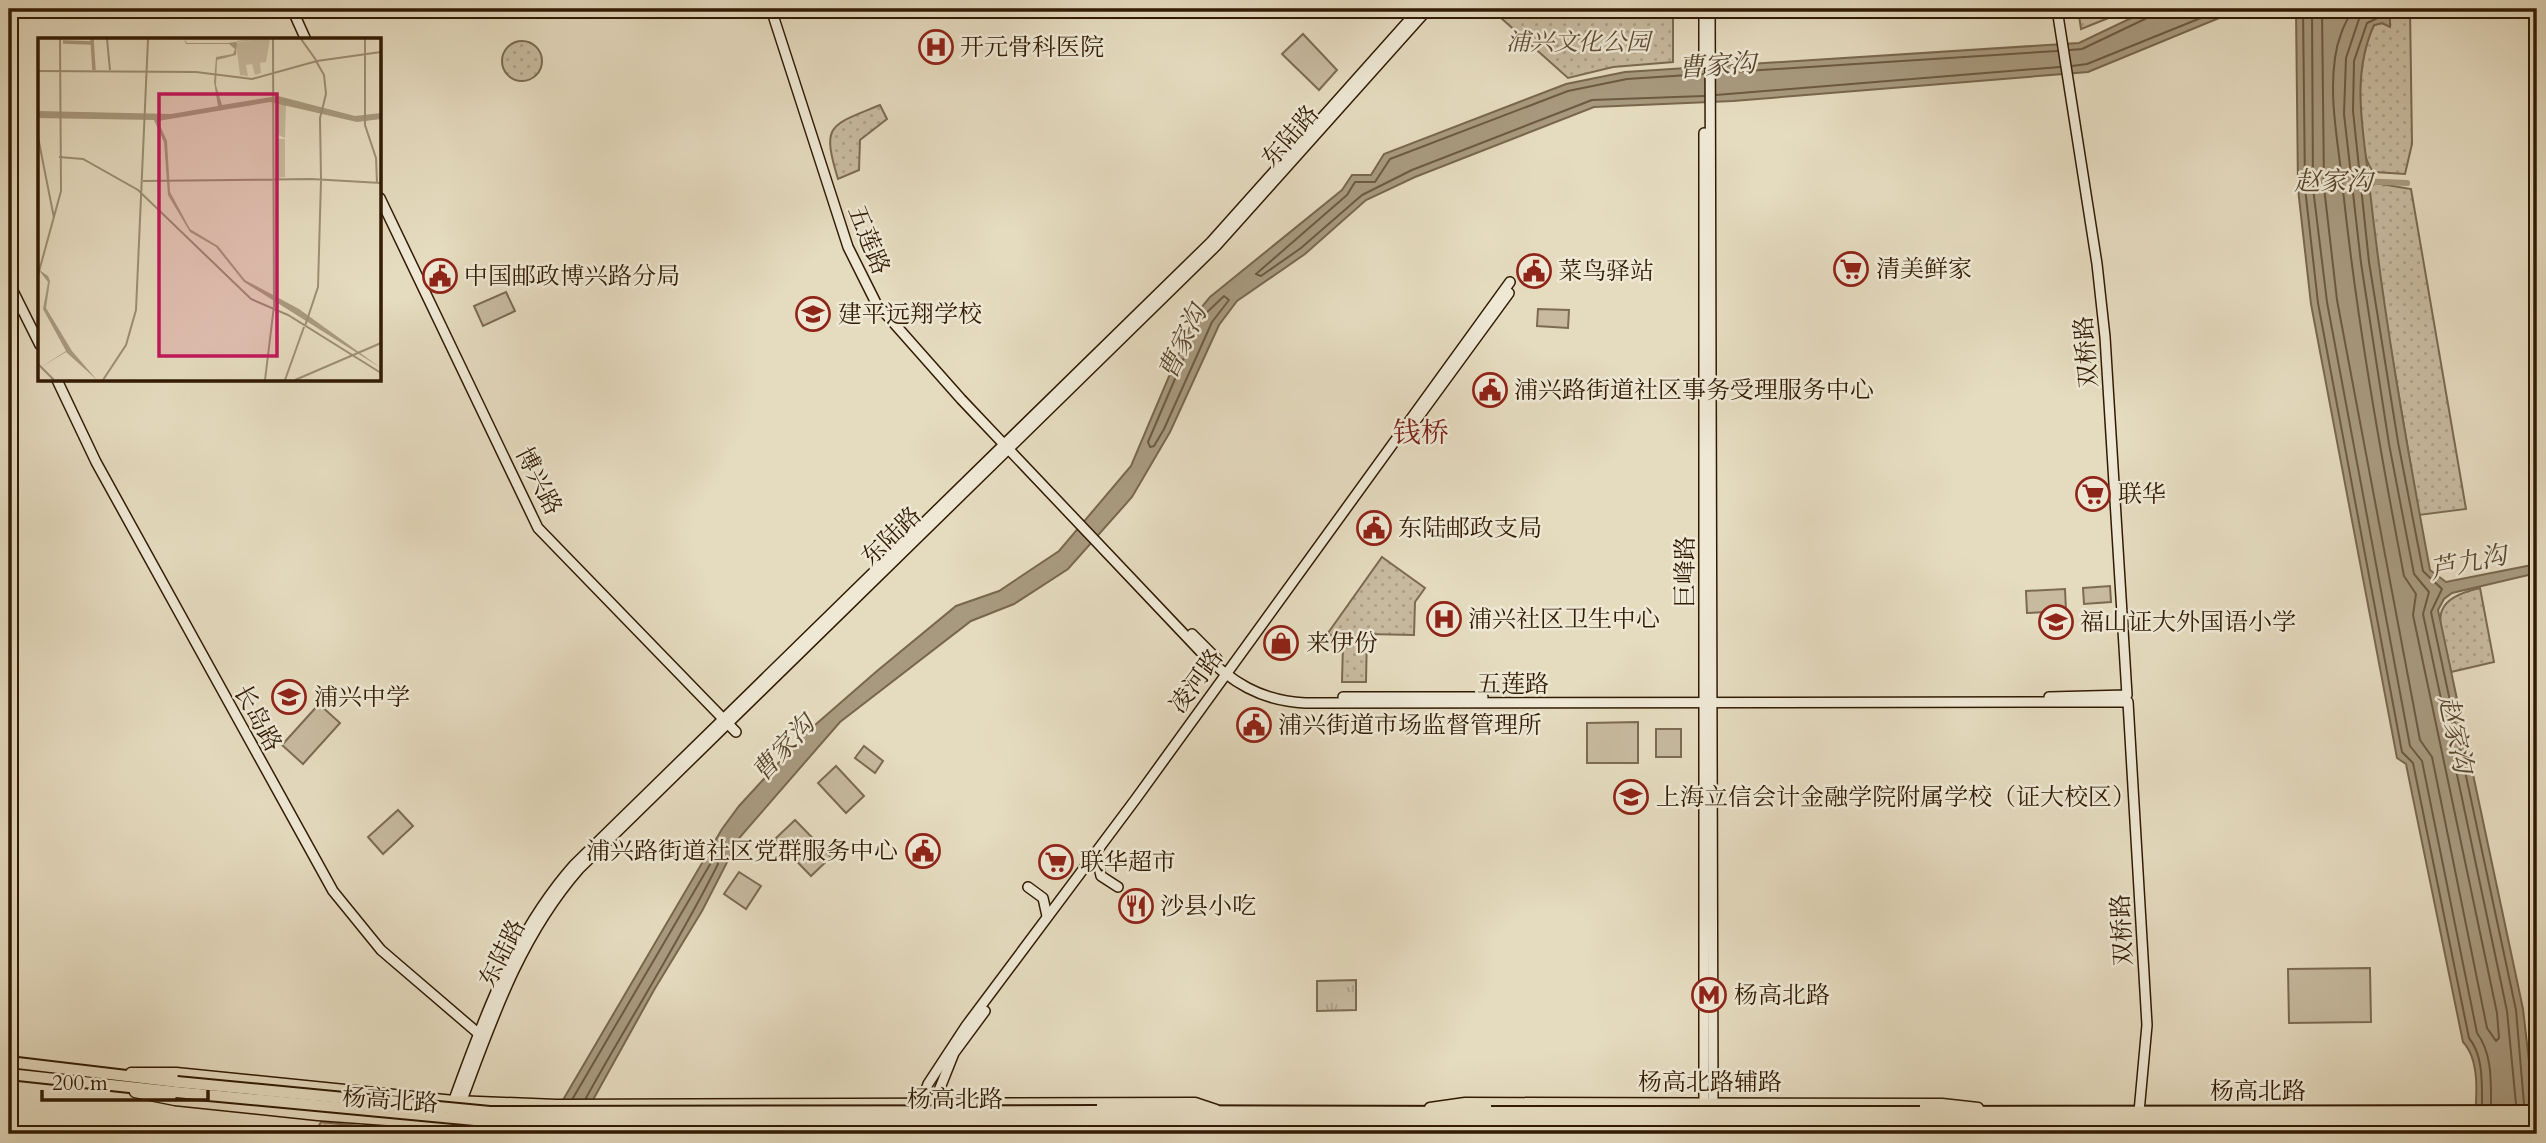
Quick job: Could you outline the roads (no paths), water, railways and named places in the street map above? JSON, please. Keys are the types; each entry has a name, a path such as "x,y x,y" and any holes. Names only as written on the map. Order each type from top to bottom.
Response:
{"highway":[{"name":"杨高北路","path":"9,1062 102,1078 475,1120 1096,1116 2514,1116 2537,1110"},
{"name":"杨高北路","path":"9,1074 102,1078"},
{"name":"杨高北路","path":"2514,1116 2537,1122"}],"main road":[{"name":"杨高北路","path":"102,1078 176,1073 458,1102 556,1105 1195,1103 1223,1116"},
{"name":"杨高北路","path":"102,1078 176,1100 447,1130 542,1127 917,1131 1193,1128 1223,1116"},
{"name":"杨高北路辅路","path":"1406,1116 1465,1103 1709,1103 1941,1104 2013,1117"},
{"name":"杨高北路辅路","path":"1406,1116 1446,1130 1709,1132 1944,1130 2013,1117"}],"street":[{"path":"292,9 305,38"},
{"name":"五莲路","path":"771,9 844,235 863,282 891,323 1228,675 1264,690 1305,697 1709,701 2127,699"},
{"name":"东陆路","path":"1009,446 1224,229 1419,9"},
{"name":"东陆路","path":"458,1102 479,1034 509,962 559,882 596,842 1235,227 1428,9"},
{"name":"巨峰路","path":"1704,9 1707,46 1709,1132"},
{"path":"1707,46 1710,9"},
{"name":"双桥路","path":"2057,9 2097,264 2105,337 2147,1025 2134,1134"},
{"name":"博兴路","path":"382,202 538,528 736,732"},
{"name":"凌河路","path":"932,1105 954,1054 1513,283"},
{"path":"9,284 38,341"},
{"name":"长岛路","path":"58,382 100,469 332,891 381,950 479,1034"},
{"name":"凌河路","path":"919,1105 948,1051 1228,675"},
{"name":"东陆路","path":"447,1130 509,978 551,905 595,852 725,720"},
{"path":"1097,858 1101,876 1118,887"},
{"path":"1028,887 1043,898 1047,915"},
{"path":"917,1131 919,1105"},
{"path":"930,1131 932,1105"}],"water":[{"name":"曹家沟","path":"2150,9 2241,9 2088,72 1733,101 1594,107 1415,177 1366,200 1305,254 1237,301 1219,325 1170,432 1132,497 1068,569 1014,604 971,621 840,722 740,837 702,911 654,990 574,1134 543,1134 722,829 739,806 807,732 956,606 999,591 1059,551 1131,466 1195,315 1210,297 1342,190 1352,175 1371,175 1384,154 1566,84 1625,72 2079,43"},
{"name":"赵家沟","path":"2296,9 2390,9 2390,27 2382,23 2374,25 2367,44 2361,83 2362,122 2388,328 2430,570 2446,582 2537,564 2537,573 2452,593 2444,599 2438,610 2523,1009 2532,1087 2531,1134 2474,1134 2476,1073 2463,1042 2406,764 2397,758 2311,304 2298,189"}],"waterway":[{"path":"2360,181 2407,183"}],"place":[{"name":"开元骨科医院","path":"936,47"},
{"name":"清美鲜家","path":"1851,269"},
{"name":"菜鸟驿站","path":"1534,271"},
{"name":"中国邮政博兴路分局","path":"440,276"},
{"name":"建平远翔学校","path":"813,314"},
{"name":"浦兴路街道社区事务受理服务中心","path":"1490,390"},
{"name":"联华","path":"2093,494"},
{"name":"东陆邮政支局","path":"1374,528"},
{"name":"浦兴社区卫生中心","path":"1444,619"},
{"name":"福山证大外国语小学","path":"2056,622"},
{"name":"来伊份","path":"1281,643"},
{"name":"浦兴中学","path":"289,697"},
{"name":"浦兴街道市场监督管理所","path":"1254,725"},
{"name":"上海立信会计金融学院附属学校（证大校区）","path":"1631,797"},
{"name":"浦兴路街道社区党群服务中心","path":"923,851"},
{"name":"联华超市","path":"1056,862"},
{"name":"沙县小吃","path":"1136,906"},
{"name":"杨高北路","path":"1709,995"}],"district":[{"name":"钱桥","path":"1421,432"}],"park label":[{"name":"浦兴文化公园","path":"1578,42"}],"water label":[{"name":"芦九沟","path":"2468,562"}]}
